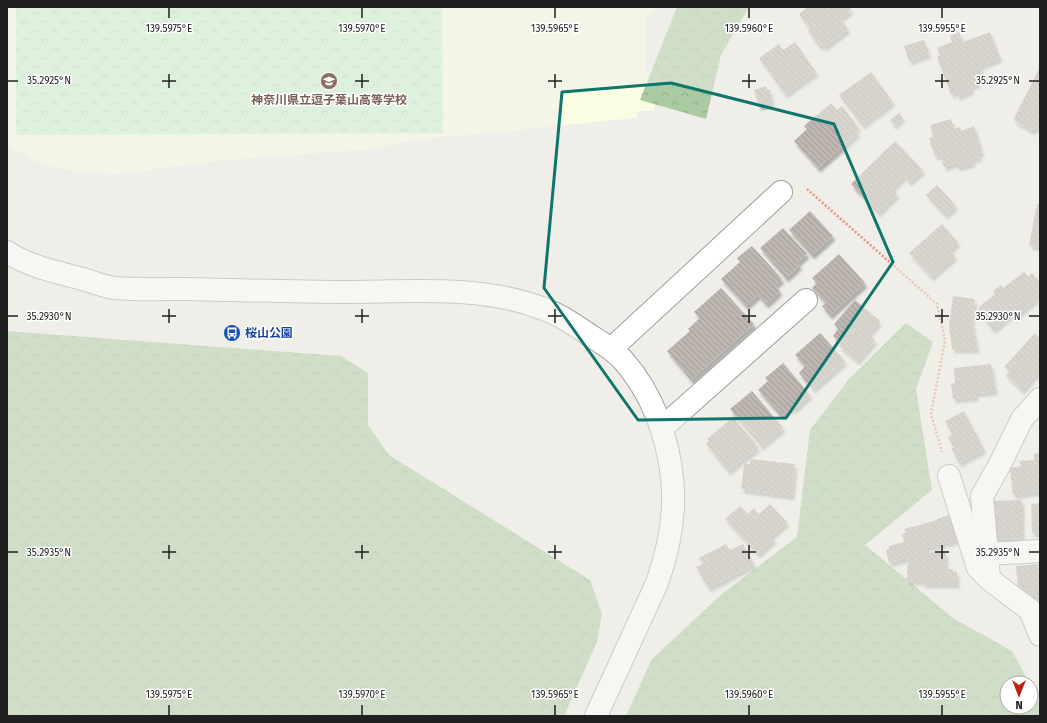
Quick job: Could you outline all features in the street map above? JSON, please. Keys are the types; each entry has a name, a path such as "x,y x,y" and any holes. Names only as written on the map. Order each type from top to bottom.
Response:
{"street":[{"path":"611,349 781,192"},
{"path":"7,252 45,269 114,288 294,292 442,292 483,294 526,302 544,308 569,321 611,349 622,359 645,390 655,411 666,440 674,495 670,539 665,561 657,583 596,716"},
{"path":"662,428 806,300"},
{"path":"989,578 982,496 1000,464 1022,419 1040,399"},
{"path":"949,476 978,568 989,578 1035,610 1040,635"},
{"path":"987,554 1040,551"}],"path":[{"path":"781,192 796,180 936,304 945,341 931,414 949,476"}],"highlighted area":[{"path":"671,83 834,124 893,262 786,418 638,420 544,288 562,92"}],"shaded area":[{"name":"神奈川県立逗子葉山高等学校","path":"7,7 657,7 645,18 645,69 656,93 654,111 638,111 636,118 413,140 374,149 224,160 118,174 80,172 43,165 7,144"}],"green space":[{"path":"16,7 442,7 443,133 16,135"},
{"path":"677,7 749,7 721,55 706,119 640,100"},
{"path":"906,323 933,342 916,389 932,490 865,545 953,618 1012,651 1025,675 999,675 999,715 1039,715 1039,703 1040,716 626,716 652,659 722,594 797,537 810,430 849,379"},
{"path":"7,331 341,356 368,373 368,425 389,455 590,580 602,614 597,642 564,716 7,716"}],"building":[{"path":"808,7 849,7 851,10 840,18 848,29 824,47 822,44 819,46 808,31 810,29 799,14"},
{"path":"959,32 963,42 990,32 1000,58 980,66 983,73 976,76 979,83 971,86 972,90 958,96 956,92 951,94 937,57 940,55 937,48 952,42 950,36"},
{"path":"924,40 929,54 909,61 904,46"},
{"path":"795,42 816,72 785,94 759,58 779,44 783,50"},
{"path":"1039,69 1040,130 1035,127 1033,131 1015,121 1014,118"},
{"path":"871,72 893,102 862,125 839,95"},
{"path":"766,86 767,90 770,90 772,101 759,106 754,90"},
{"path":"831,103 837,110 842,106 858,127 855,130 858,133 818,168 794,141 807,129 804,126"},
{"path":"899,113 903,118 894,125 890,120"},
{"path":"951,119 954,129 960,127 961,131 974,126 982,152 979,153 980,157 972,159 973,163 958,167 956,163 944,167 940,155 935,156 929,138 933,137 930,125"},
{"path":"895,141 923,170 909,182 904,176 892,188 897,194 878,213 851,184"},
{"path":"937,185 956,206 945,215 926,195"},
{"path":"1037,204 1040,204 1040,247 1029,245"},
{"path":"810,211 833,236 812,255 789,230"},
{"path":"942,224 958,242 950,250 955,256 931,277 909,253"},
{"path":"783,228 807,254 797,263 800,265 786,278 760,248"},
{"path":"752,246 782,279 775,285 780,291 766,304 758,295 746,306 721,279 740,262 737,258"},
{"path":"839,254 865,283 830,315 822,306 826,303 812,288 817,283 812,278"},
{"path":"1024,272 1028,277 1032,273 1040,282 1040,286 1037,289 1040,293 1035,298 1036,299 1013,318 1010,315 993,330 979,312 979,307 995,294 993,291 1001,285 1003,288"},
{"path":"721,288 754,324 691,380 667,351 690,331 688,329 700,318 694,312"},
{"path":"953,296 975,299 972,321 977,349 952,349 949,325"},
{"path":"855,300 880,321 868,334 875,340 857,361 839,346 842,343 833,336 838,329 834,324"},
{"path":"820,333 845,361 813,389 799,373 805,366 795,355"},
{"path":"1035,333 1040,338 1040,370 1022,390 1006,376 1010,372 1004,367"},
{"path":"783,363 810,395 793,410 792,408 781,416 758,390 768,381 765,378"},
{"path":"991,364 995,391 976,393 976,397 953,399 951,384 955,383 954,368"},
{"path":"752,391 783,428 761,446 730,409"},
{"path":"964,411 984,449 959,463 951,448 954,448 948,437 952,434 945,421"},
{"path":"733,417 758,447 728,471 706,444 709,441 707,439"},
{"path":"1040,453 1040,491 1013,495 1010,468 1021,466 1020,461 1034,460 1034,454"},
{"path":"751,459 795,464 792,496 741,489 744,464 750,464"},
{"path":"1022,500 1022,538 992,539 991,501"},
{"path":"1040,503 1040,533 1032,533 1031,504"},
{"path":"770,504 787,522 771,536 774,539 758,554 725,519 740,506 748,514 754,508 759,514"},
{"path":"950,515 957,540 926,548 927,552 889,563 886,550 889,549 889,546 904,542 902,534 906,533 904,529"},
{"path":"726,544 730,550 743,544 754,564 708,588 696,567 703,564 699,558"},
{"path":"946,552 946,569 953,569 952,571 957,572 957,584 923,584 923,581 907,581 908,558 923,558 923,554"},
{"path":"1040,564 1040,597 1030,597 1029,589 1018,590 1016,566"}],"place":[{"name":"神奈川県立逗子葉山高等学校","path":"329,81"},
{"name":"桜山公園","path":"232,333"}]}
